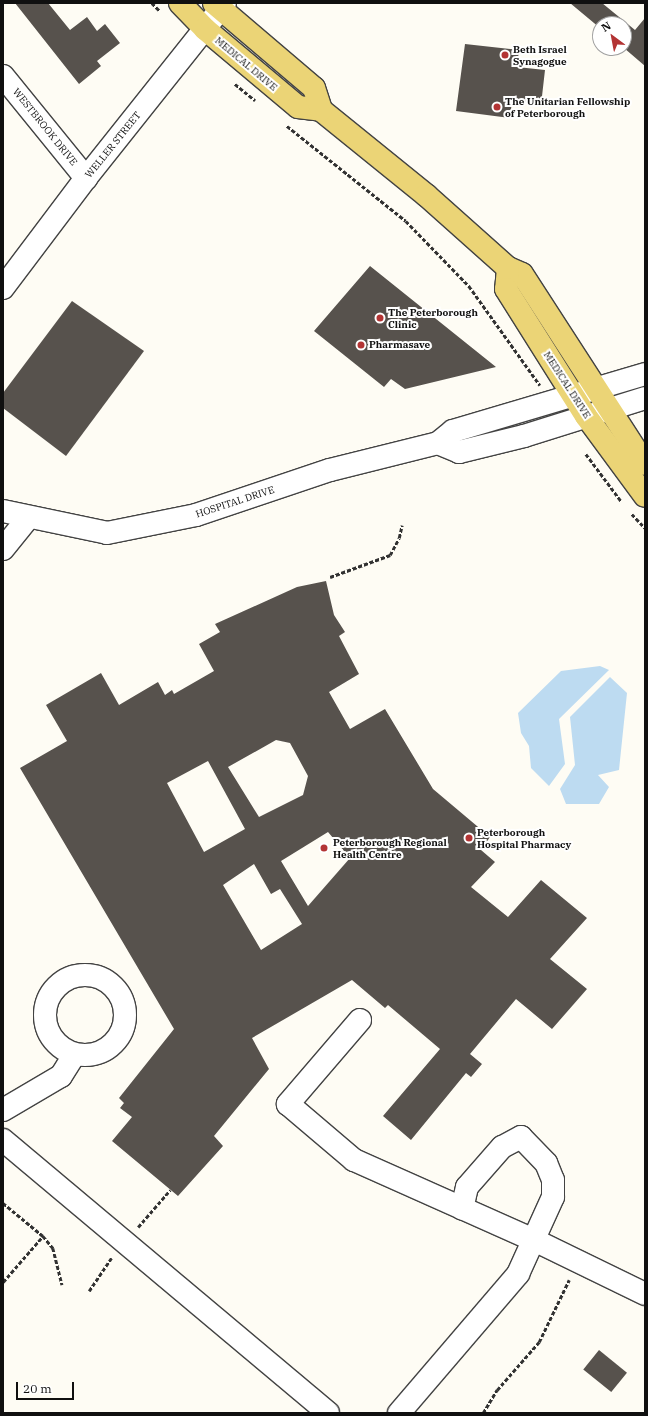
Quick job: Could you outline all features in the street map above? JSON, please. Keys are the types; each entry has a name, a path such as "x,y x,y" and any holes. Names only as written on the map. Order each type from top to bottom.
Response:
{"main road":[{"path":"220,5 314,88 321,110 426,196 508,268 522,274 645,464"},
{"name":"MEDICAL DRIVE","path":"170,8 205,29 298,107 321,110"},
{"name":"MEDICAL DRIVE","path":"508,268 506,290 586,416 645,496"}],"street":[{"name":"WELLER STREET","path":"3,288 86,178 205,29 220,5"},
{"name":"WESTBROOK DRIVE","path":"3,76 86,178"},
{"name":"HOSPITAL DRIVE","path":"3,511 107,533 196,515 330,470 438,443 453,431 572,394 645,374"},
{"path":"438,443 459,452 524,436 645,398"},
{"path":"3,549 29,517"},
{"path":"360,1020 288,1104 354,1160 534,1240 645,1294"},
{"path":"3,1110 61,1076 74,1055"},
{"path":"399,1413 518,1274 552,1197 553,1180 546,1163 521,1137 502,1146 467,1187 462,1208"},
{"path":"3,1140 328,1413"}],"path":[{"path":"152,3 170,8"},
{"path":"229,78 259,104"},
{"path":"284,123 406,221 464,281 515,348 550,401"},
{"path":"583,450 608,487 624,504"},
{"path":"629,510 645,528"},
{"path":"330,577 390,555 399,538 402,525"},
{"path":"3,1203 43,1236 53,1248 62,1285"},
{"path":"3,1282 43,1236"},
{"path":"482,1413 497,1390 539,1342 578,1261"}],"water":[{"path":"600,666 609,670 559,719 565,764 549,786 531,768 529,746 521,733 518,713 561,671"},
{"path":"610,677 627,693 619,770 598,775 609,787 599,804 566,804 560,789 575,765 570,717"}],"building":[{"path":"15,3 48,3 70,30 87,17 97,31 105,24 120,43 97,61 101,66 79,84"},
{"path":"570,3 602,3 618,16 592,16 592,21"},
{"path":"645,18 645,66 632,55 632,28 635,30"},
{"path":"465,44 519,50 517,67 545,70 541,105 512,101 510,118 456,111"},
{"name":"The Peterborough Clinic","path":"370,266 496,367 405,389 391,379 384,387 314,331"},
{"path":"72,301 144,351 66,456 3,408 3,393"},
{"path":"326,581 334,615 345,632 339,636 359,674 329,692 350,729 385,709 433,789 490,837 481,850 495,862 471,887 508,917 541,880 587,918 550,959 587,989 552,1029 516,999 470,1054 482,1064 471,1077 466,1073 411,1140 383,1116 440,1049 388,1005 385,1008 352,980 252,1038 269,1069 214,1136 223,1146 178,1196 112,1141 132,1117 120,1108 124,1103 119,1098 174,1029 20,768 67,741 46,705 101,673 119,705 158,682 165,695 172,690 174,694 214,671 199,644 220,632 215,624 297,587","holes":["276,740 290,743 308,776 303,795 259,817 228,767","208,761 245,829 204,852 167,783","328,832 350,858 308,906 281,861","254,864 271,894 280,889 302,924 261,950 223,885"]},
{"path":"599,1350 627,1373 611,1392 583,1369"}],"place":[{"name":"Beth Israel Synagogue","path":"505,55"},
{"name":"The Unitarian Fellowship of Peterborough","path":"497,107"},
{"name":"The Peterborough Clinic","path":"380,318"},
{"name":"Pharmasave","path":"361,345"},
{"name":"Peterborough Hospital Pharmacy","path":"469,838"},
{"name":"Peterborough Regional Health Centre","path":"324,848"}]}
